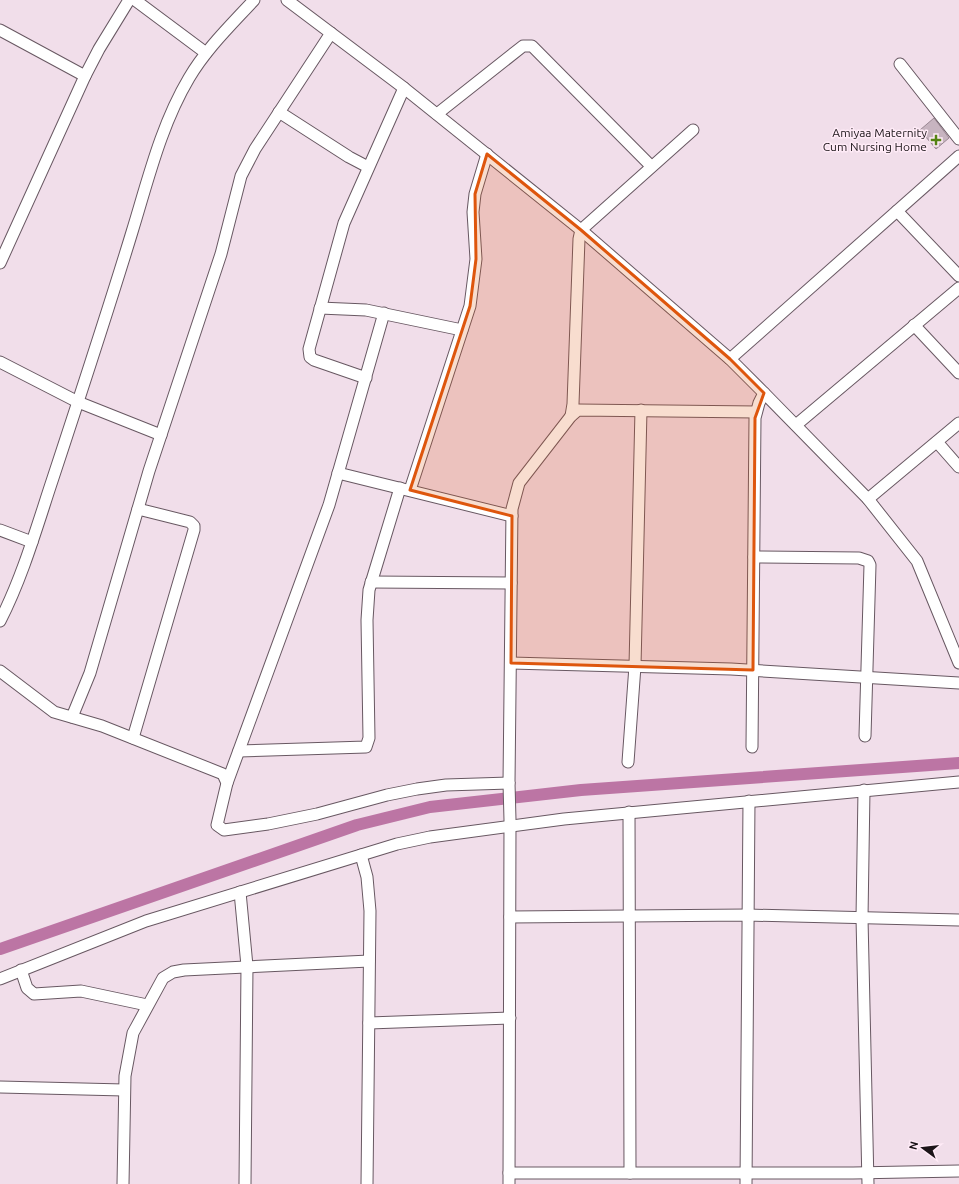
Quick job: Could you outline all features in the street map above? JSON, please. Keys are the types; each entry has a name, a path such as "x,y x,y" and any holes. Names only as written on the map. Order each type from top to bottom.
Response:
{"street":[{"path":"0,263 85,76 99,49 129,0"},
{"path":"135,0 206,53"},
{"path":"0,621 18,580 32,542 157,152 173,111 189,78 206,53 254,0"},
{"path":"287,0 404,88 581,230 730,359 868,499 917,561 959,663"},
{"path":"0,30 85,76"},
{"path":"72,717 90,674 160,435 221,254 241,176 247,162 331,33"},
{"path":"437,114 523,46 532,46 651,166"},
{"path":"900,64 959,139"},
{"path":"366,378 310,357 309,349 344,224 404,88"},
{"path":"279,112 349,158 368,167"},
{"path":"571,416 573,404 579,239 581,230 693,130"},
{"path":"239,751 362,749 366,747 369,738 367,620 371,582 470,306 475,273 476,245 473,212 475,194 487,154"},
{"path":"730,359 959,156"},
{"path":"897,211 959,276"},
{"path":"796,425 959,288"},
{"path":"320,308 366,310 462,330"},
{"path":"384,313 338,473 316,541 227,783 218,825 220,828 229,831 317,814 387,795 446,785 509,785"},
{"path":"914,325 959,373"},
{"path":"0,362 78,402 160,435"},
{"path":"752,747 756,412 764,393"},
{"path":"756,412 578,410 571,416 519,483 514,499 512,516 511,583 509,785 509,1179 630,1173 959,1171"},
{"path":"628,762 635,666 641,410"},
{"path":"868,499 959,423"},
{"path":"937,442 959,468"},
{"path":"338,473 512,516"},
{"path":"133,738 194,530 194,526 190,522 138,509"},
{"path":"0,530 32,542"},
{"path":"754,557 859,558 868,561 870,565 865,736"},
{"path":"371,582 511,583"},
{"path":"511,663 753,670 959,683"},
{"path":"0,671 54,712 91,722 219,772 225,776 227,783"},
{"path":"0,979 146,921 397,844 510,823 959,782"},
{"path":"864,790 862,918 868,1184"},
{"path":"746,1184 748,801"},
{"path":"629,812 630,1173"},
{"path":"361,855 366,877 370,911 367,1184"},
{"path":"240,892 247,966 245,1184"},
{"path":"510,917 748,915 959,920"},
{"path":"123,1184 124,1090 126,1062 131,1040 147,1005 163,978 172,972 184,970 369,961"},
{"path":"21,970 27,988 34,994 81,992 147,1005"},
{"path":"369,1023 510,1018"},
{"path":"0,1087 124,1090"}],"highlighted area":[{"path":"487,154 581,230 730,359 764,393 755,418 753,670 511,663 512,516 410,490 470,306 476,259 475,194"}],"building":[{"path":"934,118 949,138 936,149 920,130"}],"waterway":[{"path":"0,949 357,825 430,807 581,790 959,763"}],"place":[{"name":"Amiyaa Maternity Cum Nursing Home","path":"936,140"}]}
